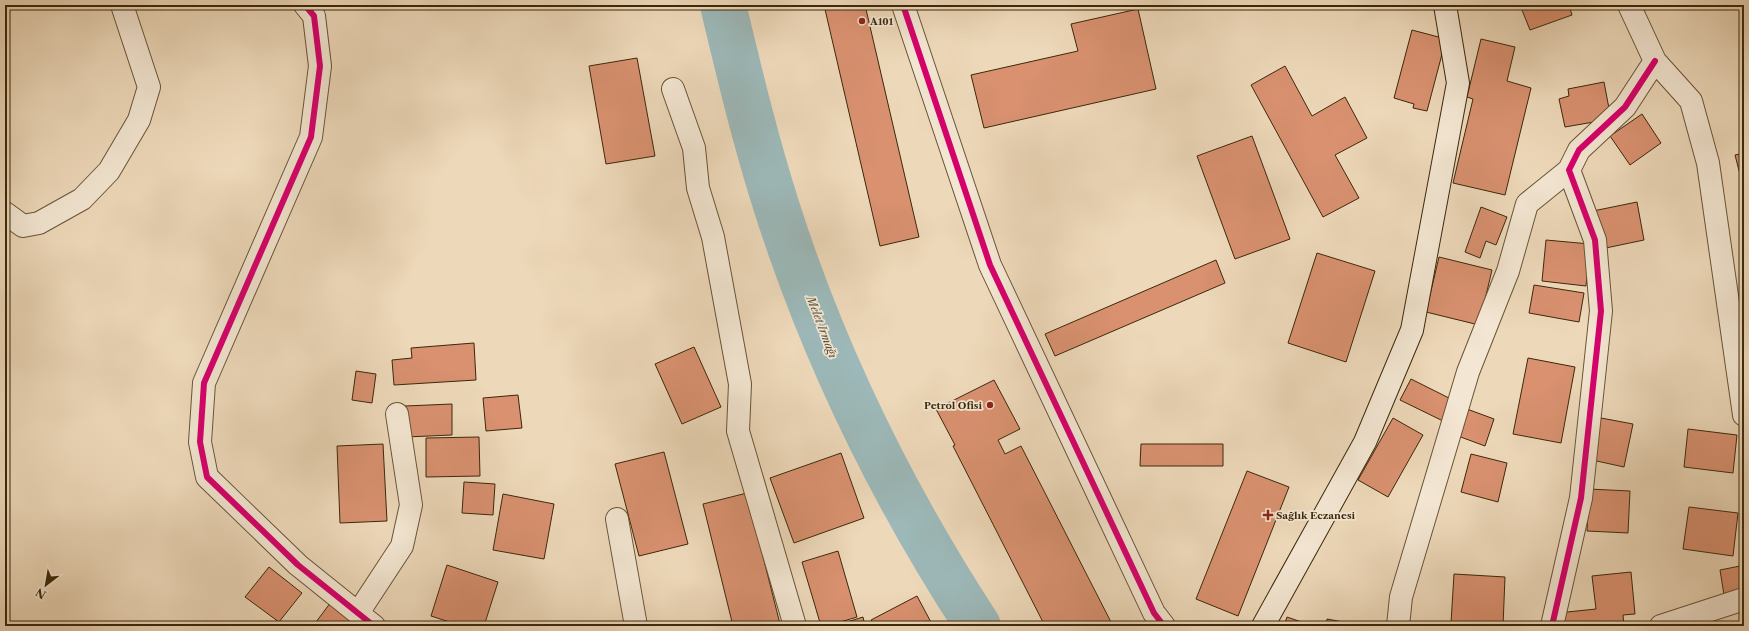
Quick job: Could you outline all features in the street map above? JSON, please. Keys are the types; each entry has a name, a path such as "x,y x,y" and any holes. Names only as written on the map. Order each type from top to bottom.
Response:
{"street":[{"path":"5,213 23,226 39,223 82,199 109,171 140,120 149,87 122,5"},
{"path":"305,5 314,16 320,66 311,137 204,383 200,442 207,477 298,564 366,620 402,546 411,505 397,414"},
{"path":"903,5 990,265 1154,613 1164,626"},
{"path":"1263,626 1365,442 1412,330 1458,83 1445,5"},
{"path":"1629,5 1655,61 1691,101 1708,163 1744,415"},
{"path":"1398,626 1401,597 1468,372 1508,271 1526,204 1569,170 1579,150 1625,107 1655,61"},
{"path":"673,89 694,148 698,188 713,237 740,384 738,431 795,626"},
{"path":"1552,626 1581,498 1601,311 1595,240 1569,170"},
{"path":"618,519 636,626"},
{"path":"1661,626 1744,599"}],"building":[{"path":"824,5 865,5 919,237 880,246"},
{"path":"1520,5 1569,5 1572,15 1530,30"},
{"path":"1138,9 1156,89 984,128 971,75 1078,51 1071,24"},
{"path":"1412,30 1446,39 1427,111 1413,108 1414,104 1394,98"},
{"path":"1481,39 1515,47 1507,81 1531,88 1505,195 1453,183 1473,99 1467,97"},
{"path":"637,58 655,156 606,164 589,66"},
{"path":"1285,66 1312,116 1345,97 1367,138 1335,155 1359,198 1323,217 1251,85"},
{"path":"1604,82 1611,119 1565,127 1559,99 1569,96 1568,89"},
{"path":"1642,114 1661,143 1630,165 1610,136"},
{"path":"1252,136 1290,239 1235,259 1197,156"},
{"path":"1744,153 1744,190 1735,155"},
{"path":"1637,202 1644,240 1601,249 1593,211"},
{"path":"1481,207 1507,217 1496,245 1486,241 1480,258 1465,252"},
{"path":"1546,240 1590,244 1586,286 1542,281"},
{"path":"1317,253 1375,271 1346,362 1288,343"},
{"path":"1439,257 1492,270 1479,325 1426,312"},
{"path":"1216,260 1225,283 1055,356 1045,334"},
{"path":"1534,285 1584,293 1579,322 1529,313"},
{"path":"474,343 476,380 394,385 392,360 412,358 411,348"},
{"path":"694,347 721,407 682,424 655,364"},
{"path":"1528,358 1575,367 1561,443 1513,434"},
{"path":"356,371 376,374 372,403 352,400"},
{"path":"1411,379 1453,400 1443,421 1400,400"},
{"path":"994,380 1020,429 998,440 1005,454 1021,446 1113,626 1045,626 953,446 955,445 936,409"},
{"path":"518,395 522,428 486,431 483,398"},
{"path":"452,404 452,435 406,437 405,406"},
{"path":"1467,409 1494,419 1485,446 1458,436"},
{"path":"1393,418 1423,435 1388,497 1358,480"},
{"path":"1601,418 1633,424 1624,467 1592,460"},
{"path":"1688,429 1737,435 1733,473 1684,467"},
{"path":"479,437 480,476 426,477 426,438"},
{"path":"383,444 387,521 340,523 337,446"},
{"path":"1141,444 1223,444 1223,466 1140,466"},
{"path":"664,452 688,544 639,556 615,464"},
{"path":"841,453 864,518 794,543 770,478"},
{"path":"1471,454 1507,463 1498,502 1461,492"},
{"path":"1247,471 1289,487 1238,616 1196,599"},
{"path":"464,482 495,484 493,515 462,513"},
{"path":"1589,489 1630,491 1628,533 1587,531"},
{"path":"747,493 780,624 773,626 733,626 703,504"},
{"path":"503,494 554,504 544,559 493,550"},
{"path":"1689,507 1738,513 1733,556 1683,549"},
{"path":"838,551 857,617 827,626 821,626 802,562"},
{"path":"447,565 498,582 484,626 462,626 431,616"},
{"path":"1740,566 1744,588 1724,595 1720,570"},
{"path":"269,567 302,593 279,622 245,597"},
{"path":"1631,572 1635,614 1623,615 1624,626 1559,626 1558,613 1596,609 1592,576"},
{"path":"1454,574 1505,577 1503,626 1451,623"},
{"path":"917,596 933,626 874,626 871,620"},
{"path":"331,602 364,626 313,626"},
{"path":"863,617 865,626 834,626"},
{"path":"1287,617 1313,626 1284,626"},
{"path":"1327,619 1365,626 1326,626"}],"waterway":[{"name":"Melet Irmağı","path":"723,5 768,180 815,315 838,369 889,475 947,577 978,626"}],"cycle path":[{"path":"305,5 314,16 320,66 311,137 204,383 200,442 207,477 298,565 374,626"},
{"path":"903,5 990,265 1154,613 1164,626"},
{"path":"1552,626 1581,498 1601,311 1595,240 1569,170 1579,150 1625,107 1655,61"}],"place":[{"name":"A101","path":"862,21"},
{"name":"Petrol Ofisi","path":"990,405"},
{"name":"Sağlık Eczanesi","path":"1268,515"}]}
